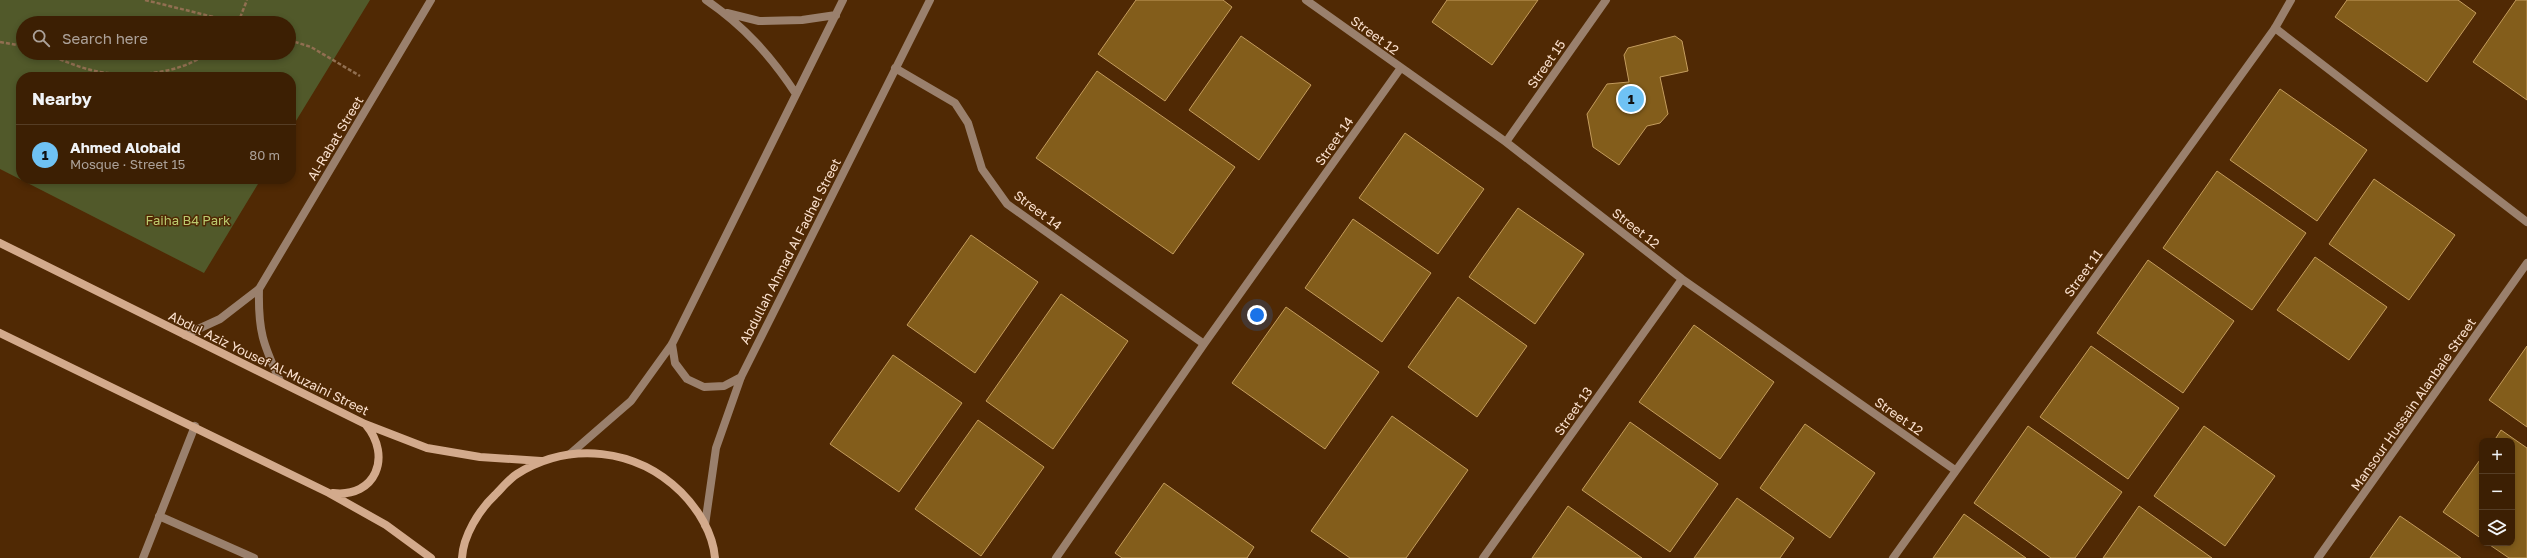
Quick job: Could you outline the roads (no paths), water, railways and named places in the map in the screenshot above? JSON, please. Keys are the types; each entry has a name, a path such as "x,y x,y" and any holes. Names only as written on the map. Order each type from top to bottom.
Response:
{"street":[{"name":"Al-Rabat Street","path":"185,334 220,319 259,289 431,0"},
{"path":"706,0 724,12 751,36 777,65 796,94"},
{"path":"570,454 631,401 672,344 843,0"},
{"name":"Abdullah Ahmad Al Fadhel Street","path":"705,525 716,448 741,377 930,0"},
{"name":"Street 12","path":"1306,0 1400,69 1506,142 1682,279 1955,470"},
{"name":"Street 15","path":"1506,142 1606,0"},
{"name":"Street 11","path":"1893,558 2275,28 2291,0"},
{"path":"724,12 759,21 802,20 836,14"},
{"path":"2275,28 2527,222"},
{"name":"Street 14","path":"895,68 955,103 968,123 982,169 1007,204 1204,344"},
{"name":"Street 14","path":"1056,558 1204,344 1400,69"},
{"name":"Abdul Aziz Yousef Al-Muzaini Street","path":"0,243 365,424 427,448 480,457 541,461"},
{"name":"Mansour Hussain Alanbaie Street","path":"2318,558 2527,263"},
{"name":"Street 13","path":"1484,558 1682,279"},
{"name":"Al-Rabat Street","path":"259,289 258,318 263,345 280,381"},
{"path":"0,333 195,426 328,493 386,525 431,558"},
{"path":"672,344 675,363 687,379 704,387 724,386 741,377"},
{"path":"328,493 344,494 359,490 371,480 378,466 380,451 375,436 365,424"},
{"path":"143,558 195,426"},
{"path":"462,558 462,549 482,507 515,475 541,461 570,454 599,452 634,460 666,477 692,503 705,525 714,549 715,558"},
{"path":"159,516 254,558"},
{"path":"714,549 723,558"}],"place":[{"name":"Ahmed Alobaid","path":"1631,99"}],"park label":[{"name":"Faiha B4 Park","path":"188,220"}]}
